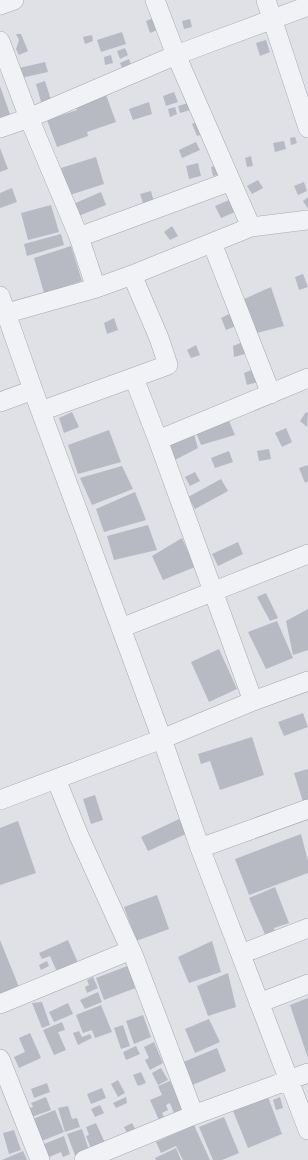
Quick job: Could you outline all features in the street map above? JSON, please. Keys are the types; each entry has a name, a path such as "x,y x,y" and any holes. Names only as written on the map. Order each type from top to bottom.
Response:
{"street":[{"path":"0,5 14,0"},
{"path":"155,0 176,55 251,227"},
{"path":"266,0 308,128"},
{"path":"0,128 29,118 176,55 308,6"},
{"path":"0,41 29,118 79,237 96,288"},
{"path":"79,237 231,181"},
{"path":"308,220 251,227 96,288 2,308 162,739 200,848 308,1130"},
{"path":"212,243 271,394"},
{"path":"41,411 168,365 159,338 132,275"},
{"path":"134,378 253,700"},
{"path":"158,440 308,378"},
{"path":"0,402 33,390"},
{"path":"121,628 308,554"},
{"path":"0,800 162,739 253,700 308,681"},
{"path":"56,779 79,836 131,950 194,1115"},
{"path":"200,848 308,809"},
{"path":"241,954 308,928"},
{"path":"0,1004 131,950"},
{"path":"259,1003 308,984"},
{"path":"0,1059 40,1160"},
{"path":"84,1160 194,1115 308,1073"}],"building":[{"path":"156,17 160,29 150,33 146,21"},
{"path":"190,19 192,27 184,29 182,21"},
{"path":"122,32 126,44 101,52 97,40"},
{"path":"16,34 21,34 28,51 19,55 16,49 19,40"},
{"path":"92,35 93,41 85,44 83,37"},
{"path":"266,40 270,52 260,56 256,43"},
{"path":"125,48 128,55 120,59 117,51"},
{"path":"111,55 113,63 105,65 104,57"},
{"path":"129,59 131,64 122,68 120,63"},
{"path":"45,62 48,72 21,78 19,68"},
{"path":"45,81 53,106 43,109 36,84"},
{"path":"0,86 11,117 0,121"},
{"path":"105,92 116,122 87,132 88,136 57,147 47,120 77,110 74,103"},
{"path":"174,92 178,102 166,106 163,96"},
{"path":"149,102 152,114 133,120 129,109"},
{"path":"188,103 190,110 180,113 178,106"},
{"path":"175,107 177,114 170,117 168,109"},
{"path":"201,120 206,133 197,136 192,124"},
{"path":"295,137 297,143 291,145 290,138"},
{"path":"284,141 286,149 275,152 273,143"},
{"path":"196,142 200,150 182,158 179,150"},
{"path":"0,148 8,169 0,172"},
{"path":"251,156 253,166 247,167 245,158"},
{"path":"96,157 104,184 70,195 61,168"},
{"path":"198,163 201,176 189,179 186,166"},
{"path":"219,165 222,174 213,176 211,167"},
{"path":"258,180 263,188 252,194 247,186"},
{"path":"304,182 307,191 298,195 294,186"},
{"path":"12,188 17,202 0,208 0,193"},
{"path":"151,191 154,202 144,206 140,194"},
{"path":"101,192 106,205 76,217 71,205"},
{"path":"308,197 308,209 303,201"},
{"path":"229,200 235,212 221,218 215,206"},
{"path":"51,205 59,232 28,240 21,213"},
{"path":"172,226 178,236 170,240 164,232"},
{"path":"61,234 64,245 27,256 24,244"},
{"path":"71,246 82,281 44,293 34,258"},
{"path":"303,274 308,287 299,290 295,277"},
{"path":"271,287 284,326 253,334 244,299"},
{"path":"235,311 241,324 226,330 221,318"},
{"path":"114,318 118,330 107,334 104,323"},
{"path":"243,342 248,353 234,357 233,346"},
{"path":"196,345 200,355 191,358 187,350"},
{"path":"254,369 258,382 247,385 244,373"},
{"path":"72,412 79,427 64,433 59,418"},
{"path":"306,412 308,413 307,427 300,421"},
{"path":"227,416 235,435 201,445 195,430"},
{"path":"286,428 292,442 282,447 275,433"},
{"path":"109,430 121,462 78,474 68,445"},
{"path":"193,431 198,448 173,461 166,443"},
{"path":"269,449 271,459 259,461 257,451"},
{"path":"229,451 233,462 215,468 211,458"},
{"path":"308,465 308,481 305,483 299,468"},
{"path":"122,466 133,489 92,505 80,478"},
{"path":"195,472 200,481 190,486 185,477"},
{"path":"221,479 228,491 195,509 188,497"},
{"path":"135,492 146,520 104,532 96,509"},
{"path":"148,525 157,550 114,560 107,536"},
{"path":"182,538 195,567 163,580 152,556"},
{"path":"238,542 243,554 218,566 212,554"},
{"path":"266,593 278,618 270,621 257,597"},
{"path":"308,609 308,650 293,655 286,621"},
{"path":"277,621 293,658 266,669 248,632"},
{"path":"219,649 237,689 209,702 191,662"},
{"path":"303,713 308,727 284,736 278,722"},
{"path":"252,737 264,775 220,790 210,761 201,764 198,754"},
{"path":"308,769 308,804 304,805 294,773"},
{"path":"95,795 103,820 91,824 83,799"},
{"path":"179,819 186,834 148,851 141,837"},
{"path":"18,821 36,873 0,885 0,828"},
{"path":"301,834 308,861 308,873 249,895 235,859"},
{"path":"275,887 289,923 274,928 276,935 267,939 249,898"},
{"path":"157,895 169,929 136,941 124,907"},
{"path":"0,940 21,992 0,1000"},
{"path":"68,940 78,963 57,972 50,956 42,959 39,953"},
{"path":"212,941 221,972 189,983 178,957"},
{"path":"47,961 49,966 41,970 39,965"},
{"path":"130,965 138,987 104,1000 96,978"},
{"path":"228,973 236,1007 208,1016 197,986"},
{"path":"93,977 98,988 87,993 85,987 89,985 87,980"},
{"path":"98,992 102,1002 85,1009 80,1000"},
{"path":"308,998 308,1058 290,1005"},
{"path":"42,1002 50,1025 42,1028 32,1003"},
{"path":"68,1003 73,1014 54,1022 49,1012"},
{"path":"101,1005 112,1032 95,1038 92,1030 83,1033 76,1015"},
{"path":"143,1015 151,1037 134,1044 126,1021"},
{"path":"209,1019 220,1042 195,1053 185,1029"},
{"path":"62,1022 65,1030 58,1032 66,1050 54,1055 43,1030"},
{"path":"123,1025 130,1046 121,1049 114,1028"},
{"path":"79,1031 82,1037 90,1034 92,1038 78,1045 73,1033"},
{"path":"30,1033 41,1058 19,1068 14,1057 25,1052 19,1038"},
{"path":"154,1042 163,1063 150,1070 145,1060 149,1058 144,1047"},
{"path":"136,1046 140,1054 126,1060 123,1052"},
{"path":"217,1048 226,1071 190,1086 181,1063"},
{"path":"161,1068 168,1080 158,1085 152,1073"},
{"path":"141,1072 146,1083 138,1086 133,1075"},
{"path":"118,1080 125,1093 118,1097 111,1084"},
{"path":"170,1081 184,1112 175,1116 170,1103 166,1105 168,1110 162,1113 164,1117 159,1120 150,1100 162,1095 158,1086"},
{"path":"47,1083 50,1092 34,1098 31,1089"},
{"path":"102,1088 106,1098 91,1104 87,1094"},
{"path":"46,1097 51,1110 29,1118 26,1109 33,1107 31,1103"},
{"path":"126,1097 127,1103 116,1108 113,1103"},
{"path":"268,1097 282,1134 248,1148 233,1111"},
{"path":"280,1097 283,1108 276,1110 273,1100"},
{"path":"100,1105 104,1113 95,1117 91,1109"},
{"path":"68,1106 72,1119 77,1118 80,1127 65,1132 58,1108"},
{"path":"55,1110 64,1132 37,1143 28,1121"},
{"path":"224,1117 239,1153 222,1160 213,1160 199,1127"},
{"path":"96,1123 106,1145 92,1151 86,1136 89,1135 86,1127"},
{"path":"132,1123 137,1132 129,1136 124,1127"},
{"path":"194,1125 210,1160 183,1160 176,1146 161,1153 156,1142"},
{"path":"82,1129 90,1153 76,1158 67,1134"},
{"path":"14,1130 21,1150 9,1154 3,1133"},
{"path":"64,1136 70,1154 63,1157 61,1152 44,1159 39,1146"},
{"path":"176,1148 181,1160 156,1160 155,1158"},
{"path":"23,1151 27,1160 2,1160"}]}
